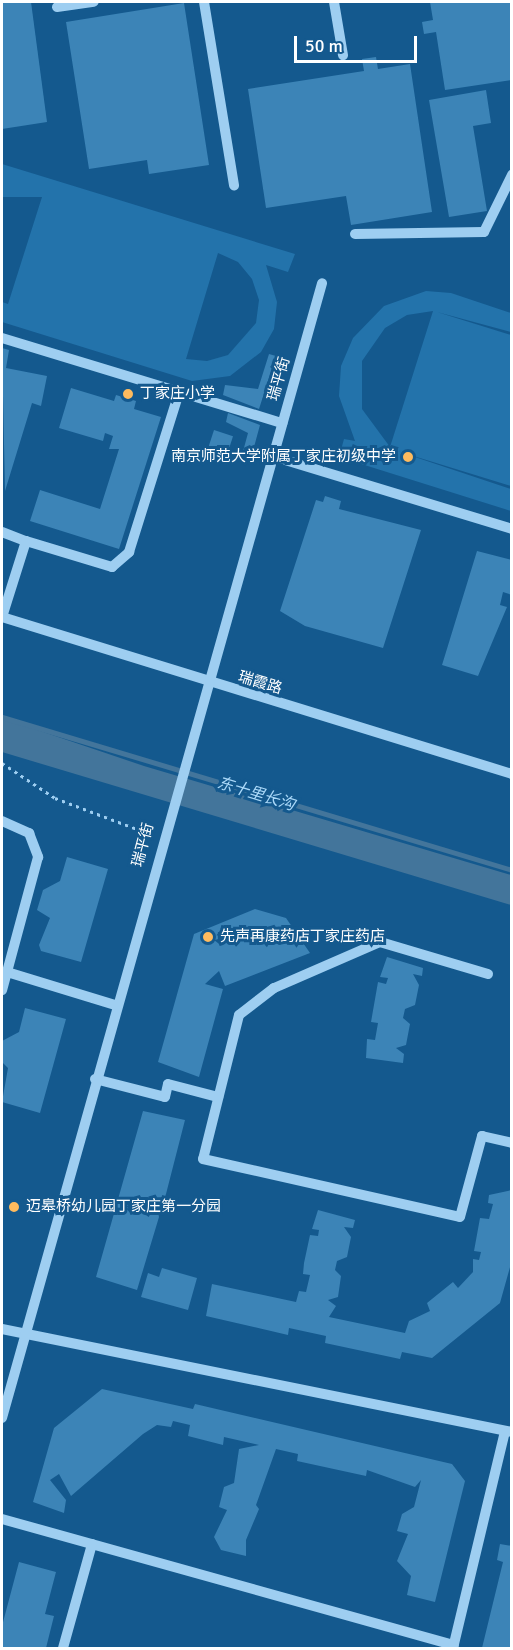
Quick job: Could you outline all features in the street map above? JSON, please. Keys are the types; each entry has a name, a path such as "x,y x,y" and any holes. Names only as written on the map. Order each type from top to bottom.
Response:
{"street":[{"path":"57,8 94,2"},
{"path":"204,2 234,186"},
{"path":"334,2 343,55"},
{"path":"355,234 484,232 512,175"},
{"name":"瑞平街","path":"2,1418 168,811 322,283"},
{"path":"2,338 282,423"},
{"path":"2,532 112,567 129,552 178,392"},
{"path":"272,456 512,529"},
{"path":"2,617 26,541"},
{"name":"瑞霞路","path":"2,617 207,683 512,774"},
{"path":"2,821 29,834 38,857 2,990"},
{"path":"488,974 380,942 274,988 239,1015 203,1159 460,1217 482,1136 512,1143"},
{"path":"7,972 115,1005"},
{"path":"95,1078 165,1096 168,1084 218,1097"},
{"path":"2,1329 508,1431 453,1647 2,1519"},
{"path":"63,1648 92,1544"}],"path":[{"path":"2,763 55,798 137,828"}],"shaded area":[{"path":"2,164 295,254 288,272 266,265 277,302 274,329 261,352 230,376 192,381 2,322 2,302 8,304 42,197 2,197","holes":["218,253 238,262 252,279 259,300 256,323 228,355 207,361 186,359"]},
{"path":"426,291 451,293 511,313 511,332 437,312 511,335 511,486 394,450 511,489 511,511 339,457 344,439 355,441 339,396 341,366 353,338 384,306","holes":["433,311 390,447 362,409 362,361 385,328 407,315"]},
{"path":"2,718 144,766 511,875 511,905 2,752"}],"building":[{"path":"2,2 31,2 47,122 2,129"},
{"path":"430,2 512,2 512,80 445,90 436,32 424,34 422,22 433,20"},
{"path":"184,3 209,165 149,174 147,160 89,169 66,22"},
{"path":"376,57 378,69 410,64 432,212 351,225 346,196 266,208 248,89 364,71 362,59"},
{"path":"486,90 491,123 473,126 487,211 449,217 429,100"},
{"path":"2,348 9,350 6,368 47,376 41,406 32,403 5,491"},
{"path":"269,354 276,356 259,409 223,395 225,385 258,389"},
{"path":"71,388 114,401 116,395 136,401 134,409 161,417 119,549 30,521 40,490 100,509 119,449 109,449 113,436 105,433 103,441 59,428"},
{"path":"228,413 260,425 251,458 242,455 248,433 226,422"},
{"path":"214,430 233,436 224,465 205,459"},
{"path":"325,496 341,501 339,509 421,530 383,648 305,626 280,611 316,500 323,502"},
{"path":"477,551 512,560 512,595 503,592 500,605 507,607 478,676 442,665"},
{"path":"67,857 108,869 81,962 41,951 39,945 50,918 37,910 43,890 60,881"},
{"path":"255,909 286,918 310,953 225,986 219,971 205,984 223,989 199,1077 158,1062 194,934"},
{"path":"387,957 423,968 422,976 413,974 419,985 415,1005 405,1009 403,1018 410,1024 406,1045 396,1048 404,1054 403,1063 366,1058 367,1039 375,1040 378,1023 371,1022 378,982 386,984 388,978 380,977"},
{"path":"25,1008 66,1019 40,1113 2,1102 8,1068 2,1062 2,1041 19,1032"},
{"path":"143,1111 185,1120 166,1194 162,1205 156,1203 159,1217 137,1290 96,1277"},
{"path":"512,1190 512,1260 500,1303 432,1358 402,1352 400,1359 325,1343 326,1336 289,1328 288,1335 206,1316 212,1284 296,1302 299,1291 306,1292 310,1275 303,1274 304,1263 310,1235 318,1236 319,1230 312,1229 318,1210 355,1220 353,1228 344,1227 351,1237 347,1257 337,1261 335,1270 341,1276 338,1297 328,1300 336,1306 329,1317 405,1333 409,1321 430,1311 427,1303 453,1282 458,1288 473,1272 473,1259 479,1260 481,1252 474,1251 480,1218 489,1219 493,1204 488,1203 489,1195"},
{"path":"162,1268 197,1278 188,1310 141,1297 148,1273 159,1277"},
{"path":"102,1389 193,1409 195,1404 452,1464 465,1481 435,1602 407,1595 411,1576 397,1561 408,1534 397,1531 402,1514 414,1507 421,1480 415,1487 367,1470 366,1476 297,1461 298,1454 276,1449 256,1505 259,1509 246,1540 246,1556 221,1550 214,1537 227,1510 219,1507 224,1487 234,1483 239,1449 259,1445 224,1437 223,1445 188,1436 190,1425 173,1421 171,1427 157,1425 143,1434 71,1496 59,1474 50,1480 66,1500 64,1513 33,1502 54,1428"},
{"path":"500,1544 512,1546 512,1648 482,1648 503,1562 497,1560"},
{"path":"19,1562 56,1572 45,1614 54,1616 46,1648 2,1648 2,1626"}],"waterway":[{"name":"东十里长沟","path":"2,717 512,870"}],"place":[{"name":"丁家庄小学","path":"128,394"},
{"name":"南京师范大学附属丁家庄初级中学","path":"408,457"},
{"name":"先声再康药店丁家庄药店","path":"208,937"},
{"name":"迈皋桥幼儿园丁家庄第一分园","path":"14,1207"}]}
